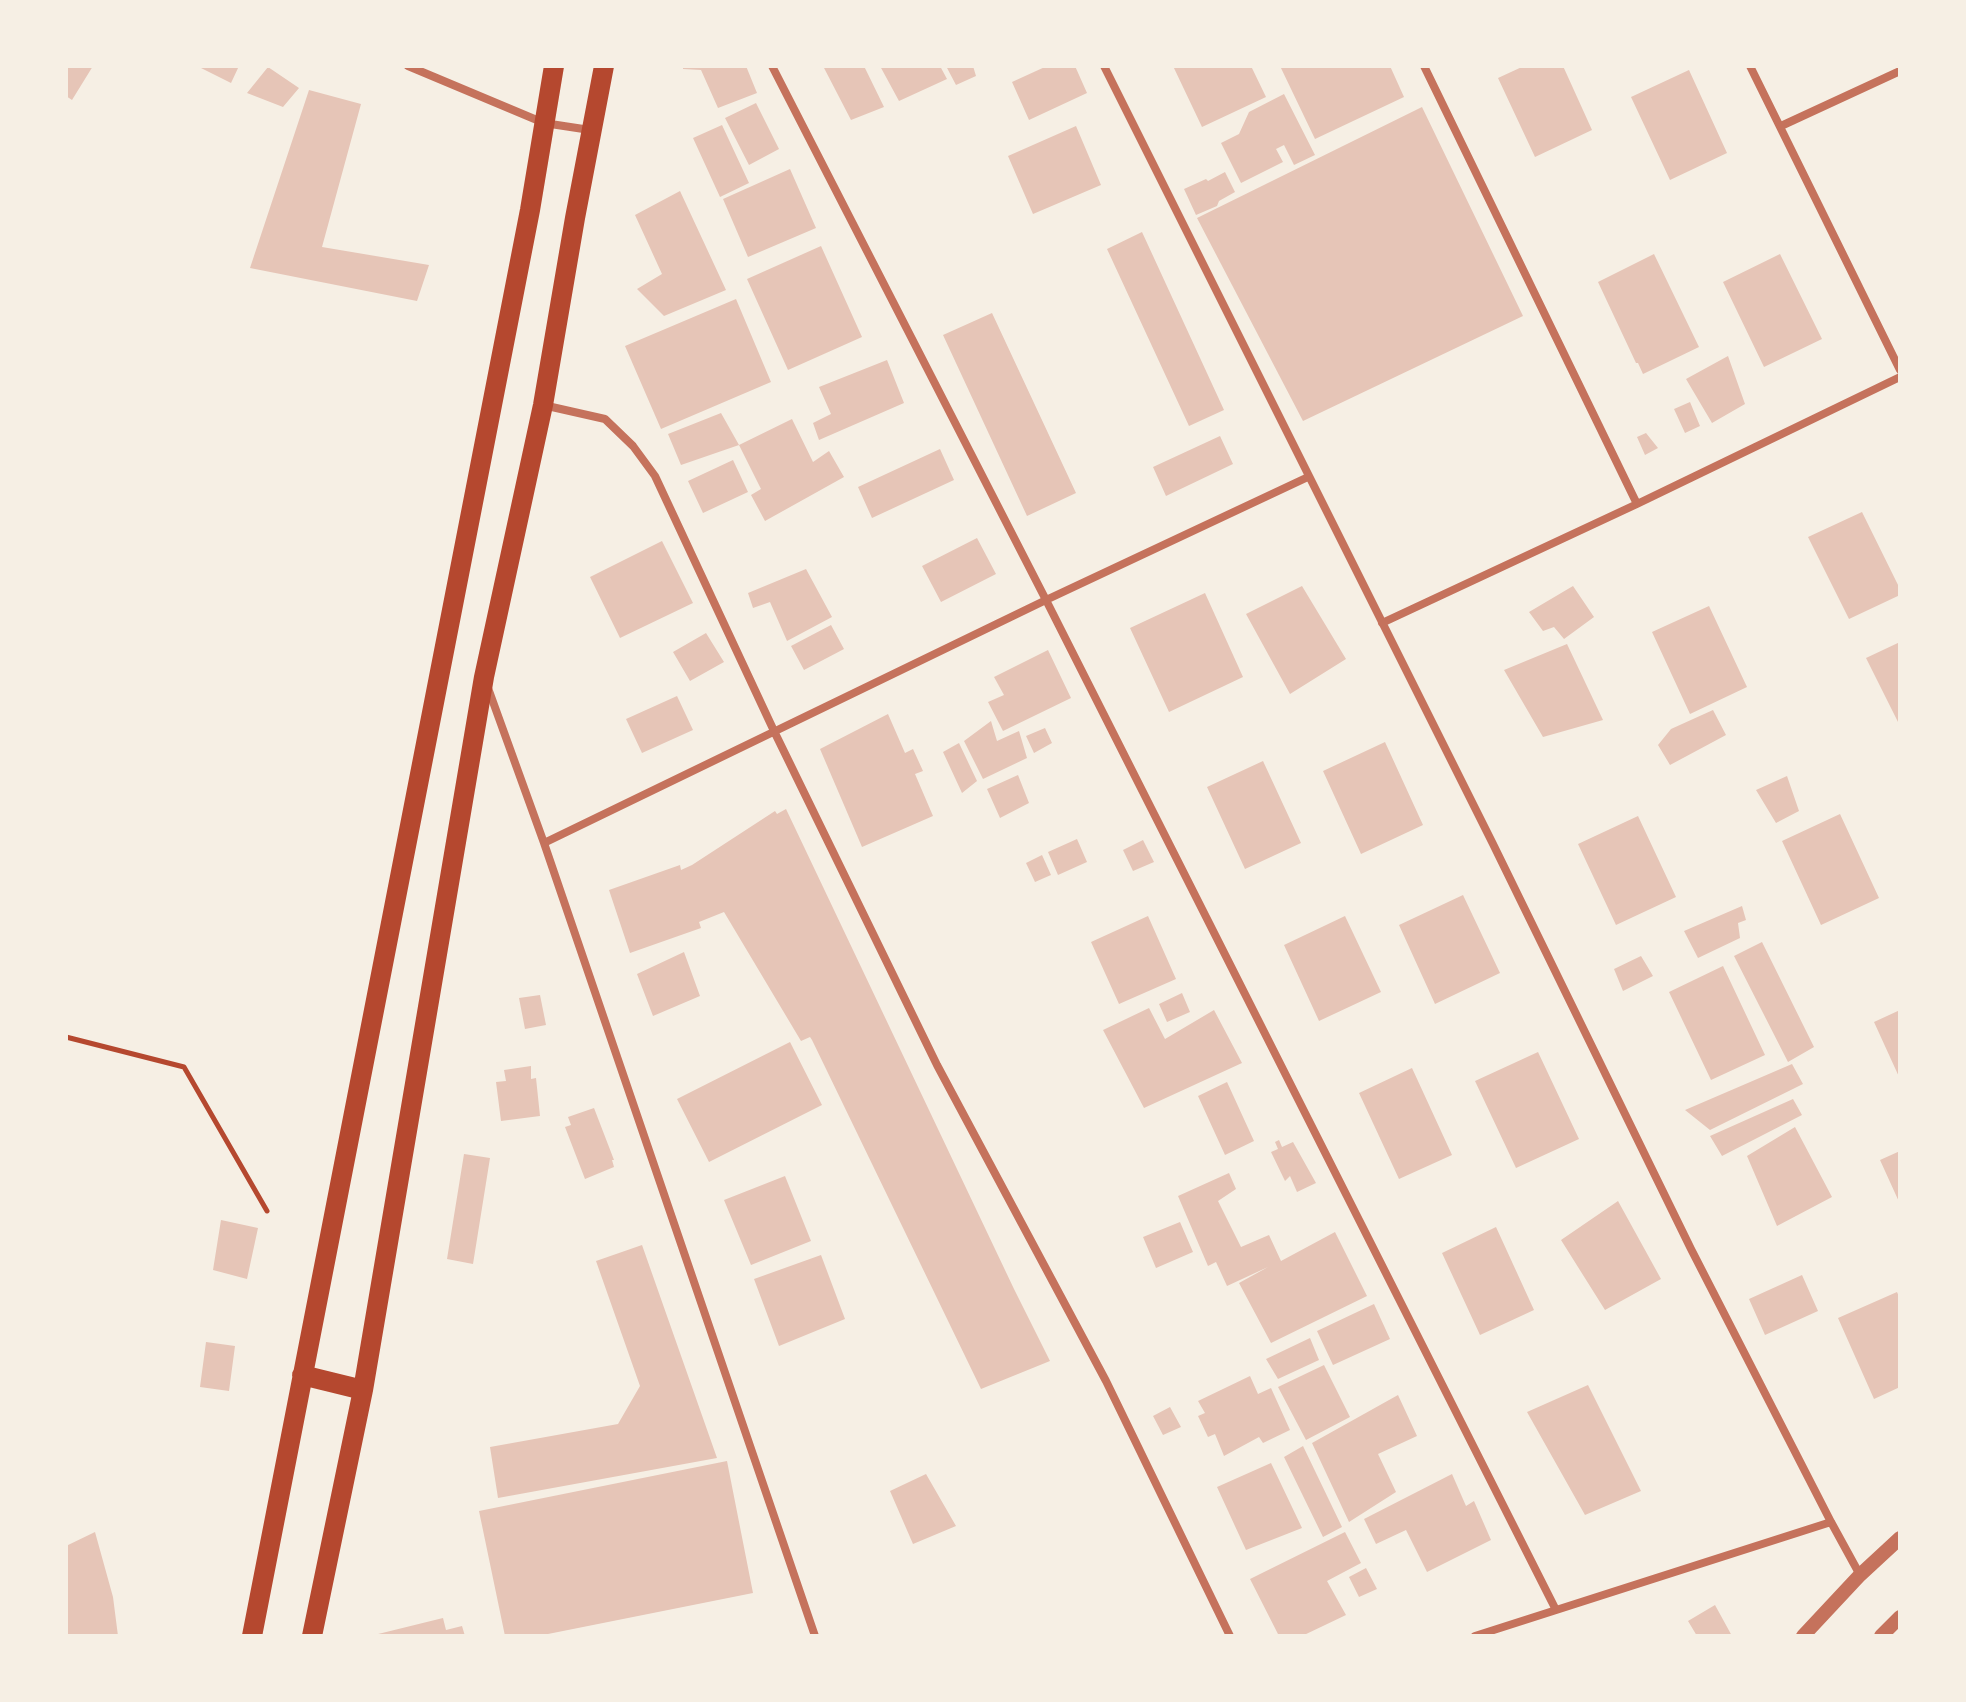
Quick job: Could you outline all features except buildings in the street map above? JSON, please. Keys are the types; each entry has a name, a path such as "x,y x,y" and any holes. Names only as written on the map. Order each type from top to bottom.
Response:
{"main road":[{"path":"252,1636 530,210 554,66"},
{"path":"312,1636 363,1390 484,677 543,405 604,66"},
{"path":"302,1375 363,1390"}],"street":[{"path":"408,66 544,123 591,130"},
{"path":"772,66 1046,600 1556,1610"},
{"path":"1104,66 1493,844 1691,1249 1860,1575"},
{"path":"1424,66 1637,504"},
{"path":"1750,66 1900,370"},
{"path":"1781,126 1900,71"},
{"path":"1382,623 1900,377"},
{"path":"543,405 605,419 633,446 655,476 774,731 937,1065 1106,1381 1230,1636"},
{"path":"544,843 1308,477"},
{"path":"484,677 544,843 815,1636"},
{"path":"1475,1636 1831,1522"},
{"path":"1803,1636 1860,1575 1900,1538"},
{"path":"1881,1636 1900,1617"}],"path":[{"path":"66,1037 184,1067 267,1211"}]}
